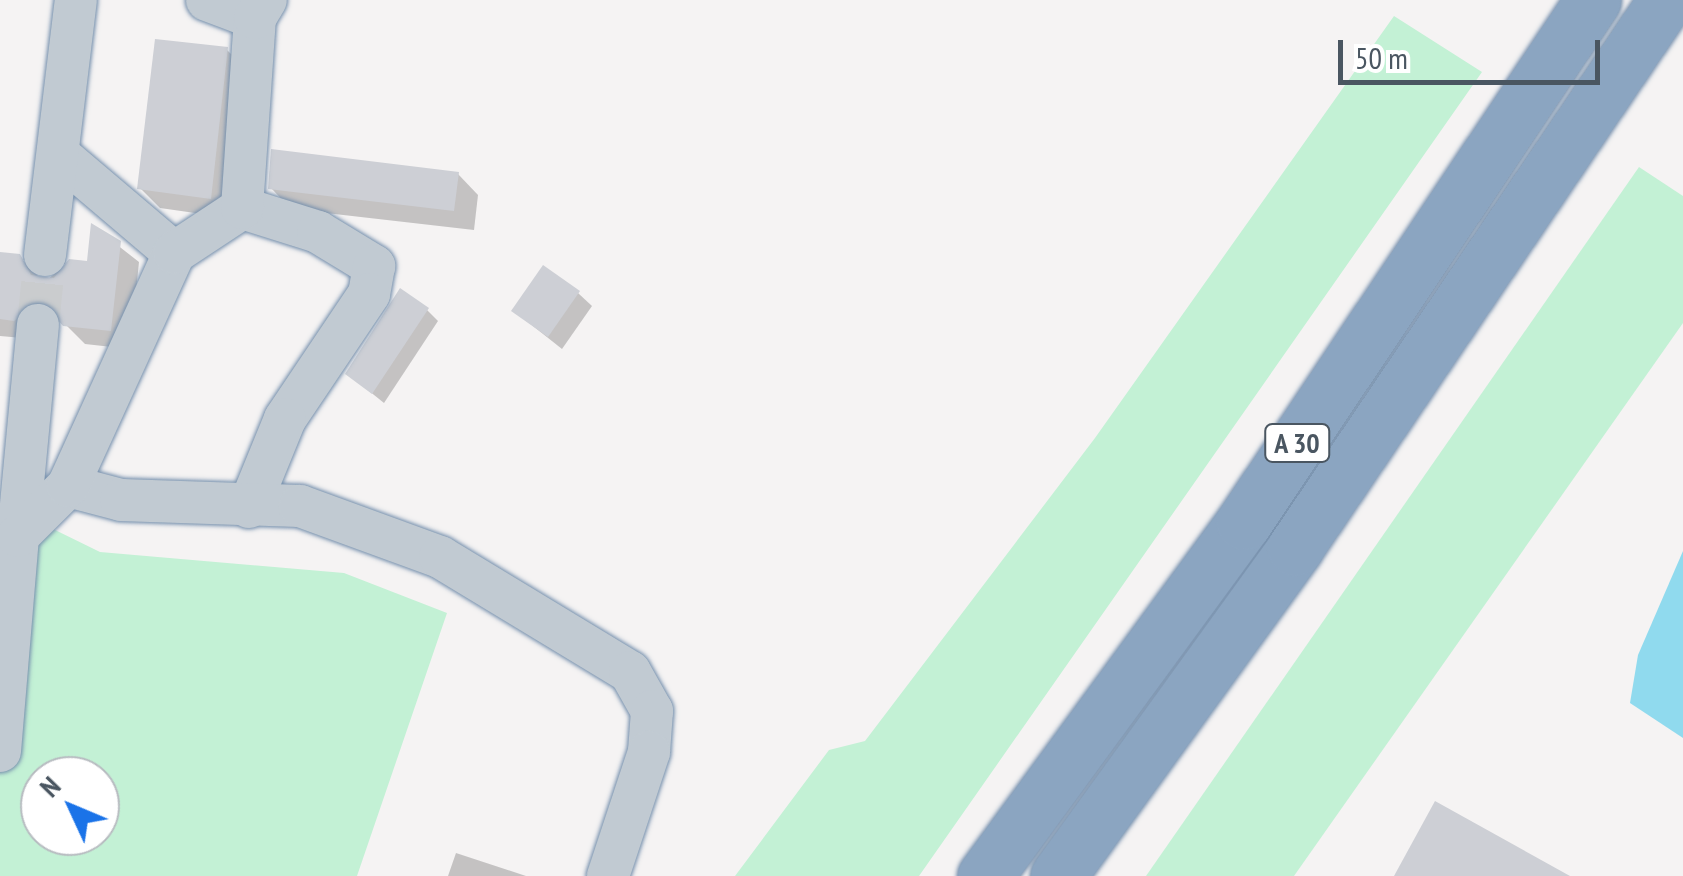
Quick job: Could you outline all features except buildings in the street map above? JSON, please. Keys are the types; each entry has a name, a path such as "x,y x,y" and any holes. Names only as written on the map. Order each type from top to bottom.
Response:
{"highway":[{"name":"A 30","path":"986,876 1244,522 1593,0"},
{"name":"A 30","path":"1058,876 1295,548 1666,0"}],"lane":[{"path":"46,255 76,0"},
{"path":"207,0 260,9 242,208"},
{"path":"59,156 174,253"},
{"path":"18,536 68,486 146,296 174,253 242,208"},
{"path":"242,208 318,232 374,266 369,294 285,419 250,507"},
{"path":"0,751 38,326"},
{"path":"68,486 121,500 300,506 440,557 630,672 652,711 649,752 608,876"}],"green space":[{"path":"1394,16 1482,72 919,876 735,876 829,750 865,741 1095,438"},
{"path":"1639,167 1683,196 1683,323 1294,876 1146,876"},
{"path":"0,503 100,552 344,573 447,613 357,876 0,876"}],"water":[{"path":"1683,551 1683,738 1630,703 1638,655"}],"tunnel":[{"path":"38,325 45,255"}]}
